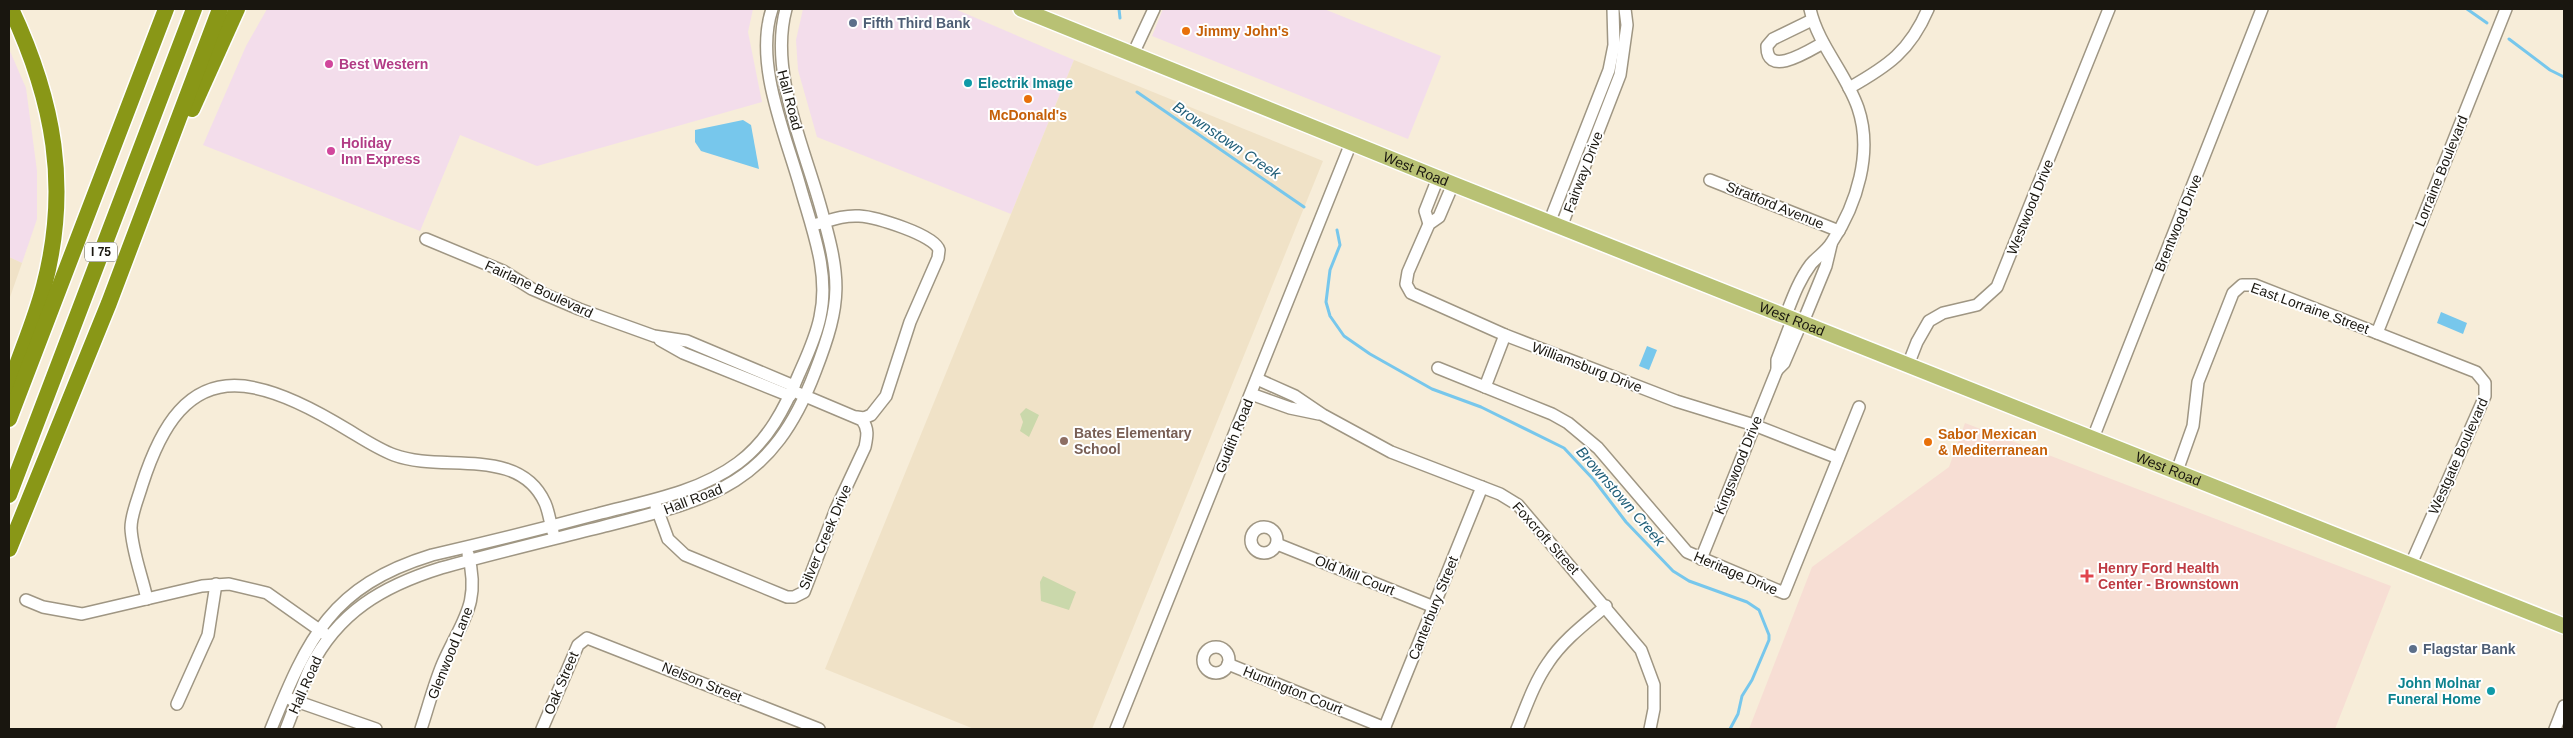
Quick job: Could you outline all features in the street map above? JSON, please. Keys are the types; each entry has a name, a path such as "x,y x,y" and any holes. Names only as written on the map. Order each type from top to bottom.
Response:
{"highway":[{"path":"9,388 44,288 52,250 58,194 54,140 44,93 28,45 11,9"},
{"name":"I 75","path":"9,419 166,9"},
{"name":"I 75","path":"9,495 194,9"},
{"path":"9,549 53,445 156,183 220,9"},
{"path":"156,183 192,110 236,9"}],"main road":[{"name":"West Road","path":"1021,9 1555,225 1796,319 2564,626"}],"street":[{"path":"1132,54 1154,9"},
{"name":"Fairway Drive","path":"1599,114 1614,45 1613,9"},
{"name":"Fairway Drive","path":"1555,225 1599,114 1620,75 1626,25 1625,9"},
{"path":"1849,88 1879,71 1898,56 1917,33 1928,9"},
{"name":"Westwood Drive","path":"1908,364 1917,342 1929,321 1943,313 1977,305 1997,287 2109,9"},
{"name":"Brentwood Drive","path":"2093,438 2262,9"},
{"name":"Lorraine Boulevard","path":"2377,333 2506,9"},
{"path":"771,12 784,14"},
{"name":"Hall Road","path":"271,729 298,663 319,630 345,601 376,578 413,561 654,499 702,484 739,462 770,432 792,391 816,333 823,303 822,268 812,226 775,98 766,58 766,37 771,12"},
{"name":"Hall Road","path":"286,729 310,668 330,637 368,599 411,578 469,560 658,512 706,497 746,474 782,438 805,396 829,336 836,304 836,268 787,94 780,62 784,14"},
{"path":"1796,319 1806,271 1831,244 1839,231 1857,186 1865,152 1862,118 1849,88 1823,43 1811,14 1773,39 1767,46 1768,55 1775,61 1784,62 1823,43"},
{"path":"775,98 787,94"},
{"name":"Gudith Road","path":"1116,729 1351,143"},
{"name":"Williamsburg Drive","path":"1429,224 1425,210 1438,178"},
{"name":"Stratford Avenue","path":"1710,180 1839,231"},
{"name":"Williamsburg Drive","path":"1453,184 1439,217 1429,224 1406,278 1408,290 1414,296 1505,335 1676,401 1754,425 1838,458"},
{"path":"805,396 857,417 864,418 871,415 886,396 910,322 938,258 939,250 931,239 871,218 846,216 812,226"},
{"name":"Fairlane Boulevard","path":"426,239 503,271 532,289 574,307 654,336 686,341 805,396"},
{"path":"1796,319 1826,266 1831,244"},
{"name":"East Lorraine Street","path":"2177,471 2193,426 2195,394 2200,375 2233,293 2242,285 2255,285 2453,363"},
{"name":"Kingswood Drive","path":"1700,559 1777,370 1784,363 1796,319"},
{"path":"1485,387 1505,335"},
{"name":"Westgate Boulevard","path":"2411,564 2485,396 2486,383 2482,377 2453,363"},
{"name":"Heritage Drive","path":"1438,368 1552,414 1584,435 1608,460 1682,548 1700,559 1784,593 1859,407"},
{"name":"Foxcroft Street","path":"1257,379 1295,396 1323,415 1390,452 1507,497 1526,512 1635,641 1651,671 1655,698 1650,729"},
{"path":"147,598 132,536 132,522 158,442 168,422 183,407 216,389 237,386 269,392 329,418 378,448 403,458 498,467 518,474 531,483 541,495 548,510 555,538"},
{"name":"Foxcroft Street","path":"1251,394 1290,408 1323,415"},
{"name":"Silver Creek Drive","path":"654,499 668,539 685,555 787,597 800,596 807,589 836,509 865,447 867,426 857,417"},
{"name":"Canterbury Street","path":"1385,728 1482,487"},
{"name":"Old Mill Court","path":"1277,544 1434,607"},
{"name":"Glenwood Lane","path":"421,729 443,665 470,605 473,584 466,547"},
{"path":"177,704 208,635 216,584"},
{"path":"26,600 43,606 82,614 216,584 243,586 267,593 284,603 330,637"},
{"path":"1517,729 1535,686 1549,662 1562,645 1606,606"},
{"name":"Nelson Street","path":"583,639 591,638 820,729"},
{"name":"Oak Street","path":"542,729 578,645 583,639"},
{"name":"Huntington Court","path":"1228,664 1385,728"},
{"path":"284,696 376,729"},
{"path":"2555,729 2564,706"}],"shaded area":[{"path":"267,9 753,9 748,32 762,102 537,166 460,135 420,231 203,145 246,46"},
{"path":"803,9 955,9 1074,60 1011,214 817,137 798,70 796,40"},
{"path":"1163,9 1324,9 1441,56 1408,139 1152,36"},
{"path":"9,49 26,88 37,171 37,219 22,263 9,257"},
{"name":"Bates Elementary School","path":"1074,60 1323,161 1092,729 974,729 825,669"},
{"path":"9,257 22,263 9,300"},
{"name":"Henry Ford Health Center - Brownstown","path":"1965,423 2391,586 2335,729 1749,729 1812,567 1949,467"}],"green space":[{"path":"1026,408 1039,415 1029,437 1020,431 1023,422 1020,414"},
{"path":"1043,576 1076,592 1069,610 1041,601 1040,582"}],"water":[{"path":"743,120 751,125 759,169 701,151 695,142 695,130"},
{"path":"2441,312 2467,323 2463,334 2437,323"},
{"path":"1647,346 1657,350 1649,370 1639,366"}],"waterway":[{"name":"Brownstown Creek","path":"1119,9 1120,18"},
{"path":"2467,9 2487,23"},
{"path":"2509,39 2550,70 2564,77"},
{"name":"Brownstown Creek","path":"1137,92 1304,207"},
{"name":"Brownstown Creek","path":"1337,230 1340,245 1330,270 1326,302 1330,316 1344,336 1370,354 1432,389 1481,407 1564,448 1594,480 1626,522 1673,571 1689,581 1747,602 1759,610 1769,635 1769,640 1752,680 1742,696 1738,714 1730,729"}],"place":[{"name":"Fifth Third Bank","path":"853,23"},
{"name":"Jimmy John's","path":"1186,31"},
{"name":"Best Western","path":"329,64"},
{"name":"Electrik Image","path":"968,83"},
{"name":"McDonald's","path":"1028,99"},
{"name":"Holiday Inn Express","path":"331,151"},
{"name":"Bates Elementary School","path":"1064,441"},
{"name":"Sabor Mexican & Mediterranean","path":"1928,442"},
{"name":"Henry Ford Health Center - Brownstown","path":"2087,576"},
{"name":"Flagstar Bank","path":"2413,649"},
{"name":"John Molnar Funeral Home","path":"2491,691"}]}
